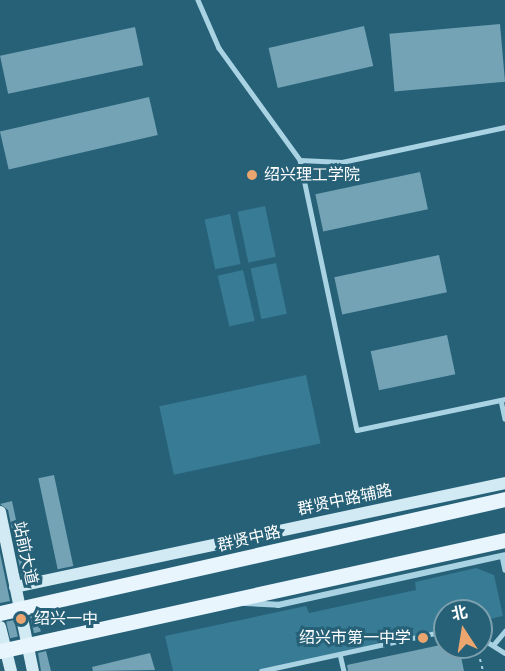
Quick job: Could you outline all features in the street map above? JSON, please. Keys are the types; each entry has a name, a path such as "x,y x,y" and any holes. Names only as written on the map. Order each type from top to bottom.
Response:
{"main road":[{"name":"群贤中路辅路","path":"15,587 505,483"},
{"name":"群贤中路","path":"0,613 505,499"},
{"name":"站前大道","path":"0,512 33,671"},
{"path":"3,650 505,540"},
{"path":"0,627 3,650 11,671"}],"street":[{"path":"220,602 278,605 504,556"}],"lane":[{"path":"198,0 219,48 300,160 357,430 503,399 505,419"},
{"path":"300,160 342,162 505,127"},
{"path":"504,556 505,570"},
{"path":"505,631 494,644 505,653"},
{"path":"261,671 433,634"},
{"path":"340,654 344,671"}],"path":[{"path":"480,659 483,671"}],"shaded area":[{"path":"265,206 276,257 248,263 238,212"},
{"path":"230,214 241,264 215,269 205,219"},
{"path":"276,263 287,314 261,319 251,268"},
{"path":"243,270 255,321 229,327 218,276"},
{"path":"306,375 321,443 174,475 159,406"},
{"path":"476,568 494,575 503,616 493,618 493,599 433,599 433,632 256,671 173,671 165,636 306,606 309,613 416,590 415,582"}],"building":[{"path":"500,24 505,82 394,91 389,34"},
{"path":"364,26 373,66 278,88 269,48"},
{"path":"135,27 143,65 8,94 0,56"},
{"path":"149,97 158,135 9,169 0,131"},
{"path":"420,172 428,209 323,231 315,194"},
{"path":"439,255 447,292 342,314 334,277"},
{"path":"447,335 455,374 379,390 371,351"},
{"path":"54,475 73,566 58,569 38,478"},
{"path":"12,501 28,576 22,577 8,510 0,504"},
{"path":"0,553 10,601 0,603"},
{"path":"37,615 41,632 34,633 30,617"},
{"path":"14,620 18,637 10,638 6,622"},
{"path":"433,647 433,659 462,659 464,671 348,671 347,665"},
{"path":"46,651 51,671 41,671 38,653"},
{"name":"绍兴一中","path":"150,653 155,670 93,671 92,667"}],"place":[{"name":"绍兴理工学院","path":"252,175"},
{"name":"绍兴一中","path":"21,619"},
{"name":"绍兴市第一中学","path":"423,638"}]}
